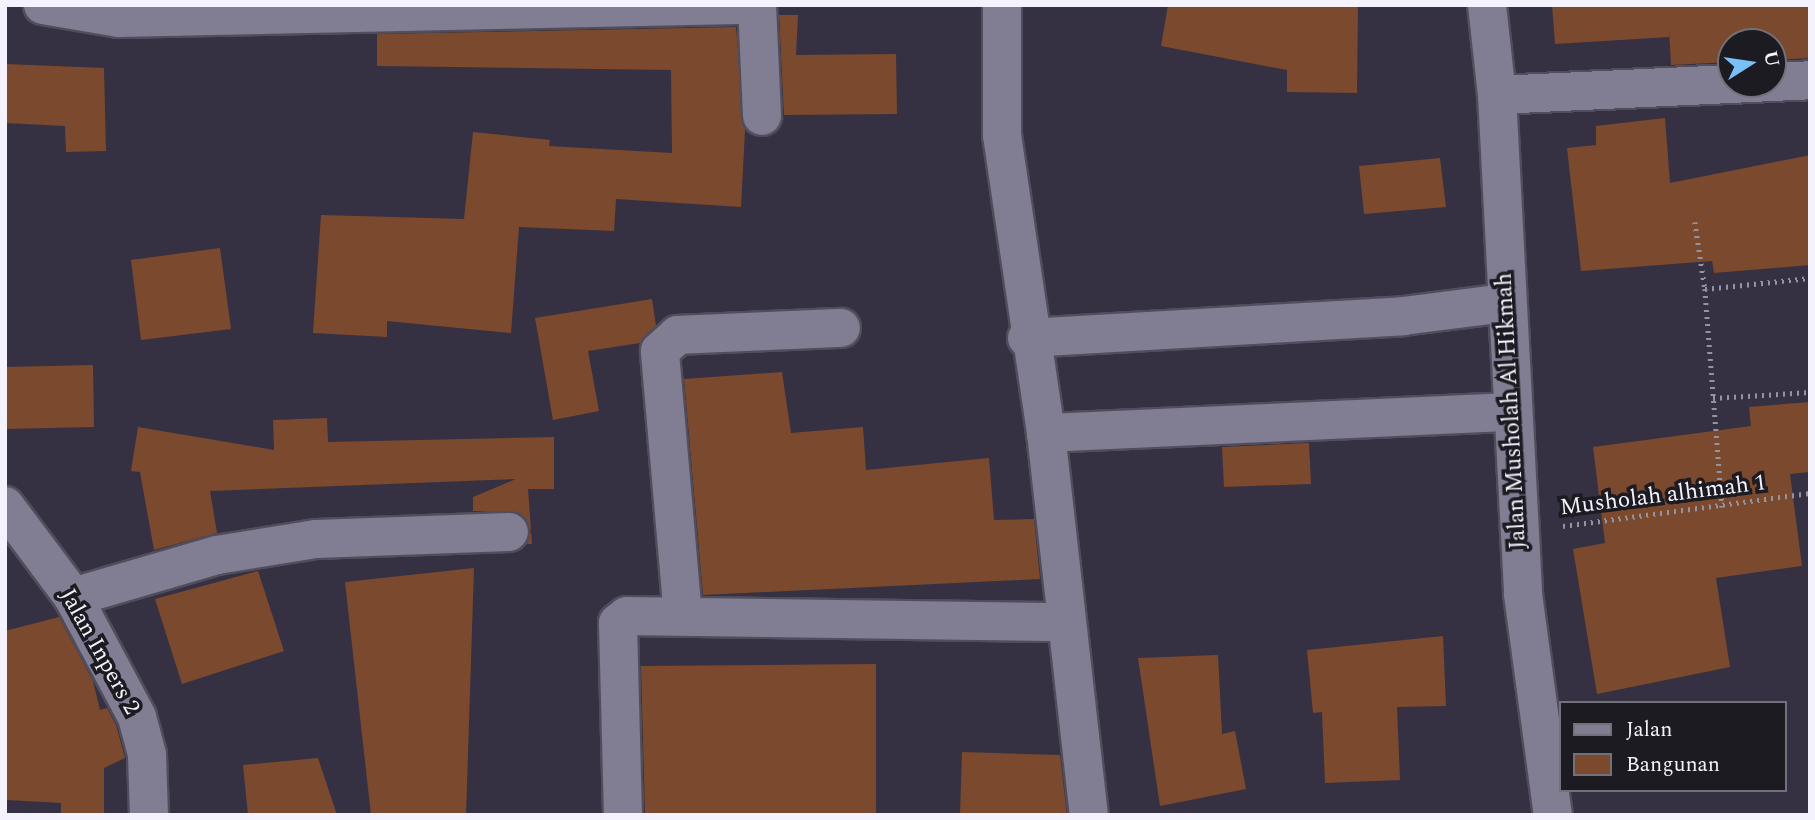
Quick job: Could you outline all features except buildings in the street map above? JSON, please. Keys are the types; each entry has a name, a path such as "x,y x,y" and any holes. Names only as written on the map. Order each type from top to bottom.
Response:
{"street":[{"path":"43,5 118,18 739,5"},
{"path":"757,5 762,116"},
{"path":"1002,5 1002,135 1027,338 1046,433 1065,622 1089,815"},
{"name":"Jalan Musholah Al Hikmah","path":"1486,5 1497,95 1509,412 1521,532 1531,683 1553,815"},
{"path":"1497,95 1810,80"},
{"path":"1027,338 1403,316 1506,303"},
{"path":"683,616 660,351 678,335 841,328"},
{"path":"1046,433 1509,412"},
{"name":"Jalan Inpers 2","path":"5,506 73,597 137,717 147,755 149,815"},
{"path":"73,597 216,555 316,539 509,532"},
{"path":"623,815 618,623 626,616 1065,622"}],"path":[{"path":"1695,222 1705,289 1722,507"},
{"path":"1705,289 1810,278"},
{"path":"1713,398 1810,392"},
{"name":"Musholah alhimah 1","path":"1521,532 1722,507 1810,493"}]}
